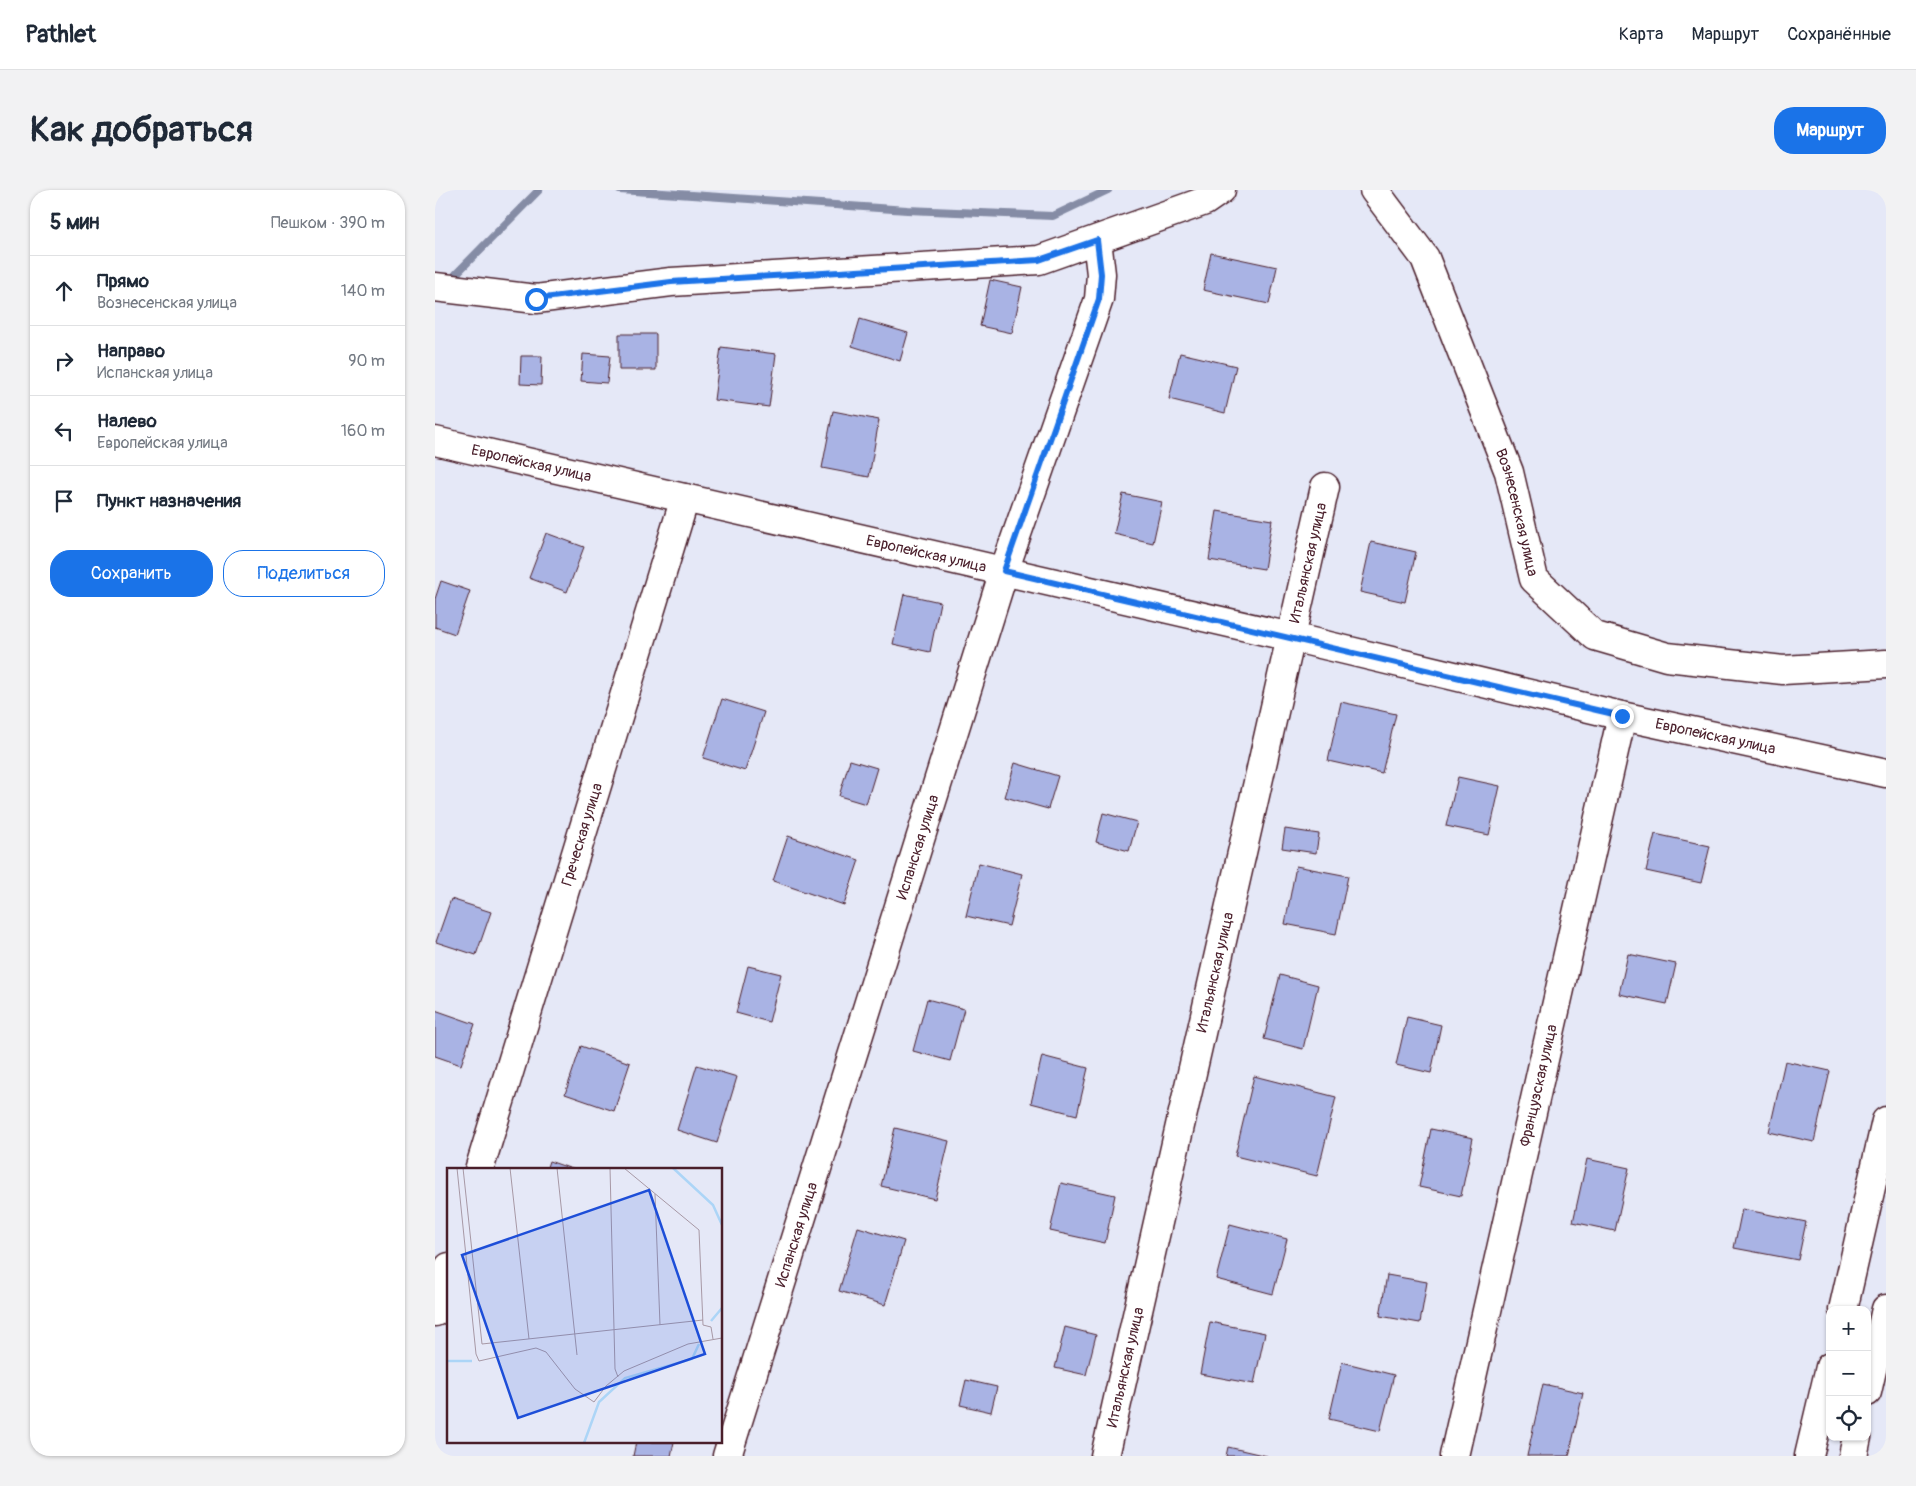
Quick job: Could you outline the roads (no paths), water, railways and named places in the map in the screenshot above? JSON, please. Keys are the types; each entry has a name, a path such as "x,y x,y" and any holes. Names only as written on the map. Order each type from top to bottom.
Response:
{"street":[{"path":"435,287 536,299 671,282 1039,260 1205,201 1221,190"},
{"name":"Вознесенская улица","path":"1374,190 1425,258 1509,472 1535,579 1588,630 1595,636 1667,657 1783,670 1886,664"},
{"name":"Испанская улица","path":"727,1456 1004,571 1099,299 1101,274 1097,240"},
{"name":"Европейская улица","path":"435,442 1291,637 1622,716 1886,773"},
{"name":"Итальянская улица","path":"1105,1456 1325,487"},
{"name":"Греческая улица","path":"480,1168 685,498"},
{"name":"Французская улица","path":"1454,1456 1622,716"},
{"path":"1844,1306 1886,1121"},
{"path":"435,1312 447,1273"},
{"path":"1871,1374 1886,1308"},
{"path":"1809,1456 1826,1384"},
{"path":"1853,1456 1856,1441"}],"waterway":[{"path":"456,274 539,190"},
{"path":"620,190 907,210 1053,216 1108,190"}]}
